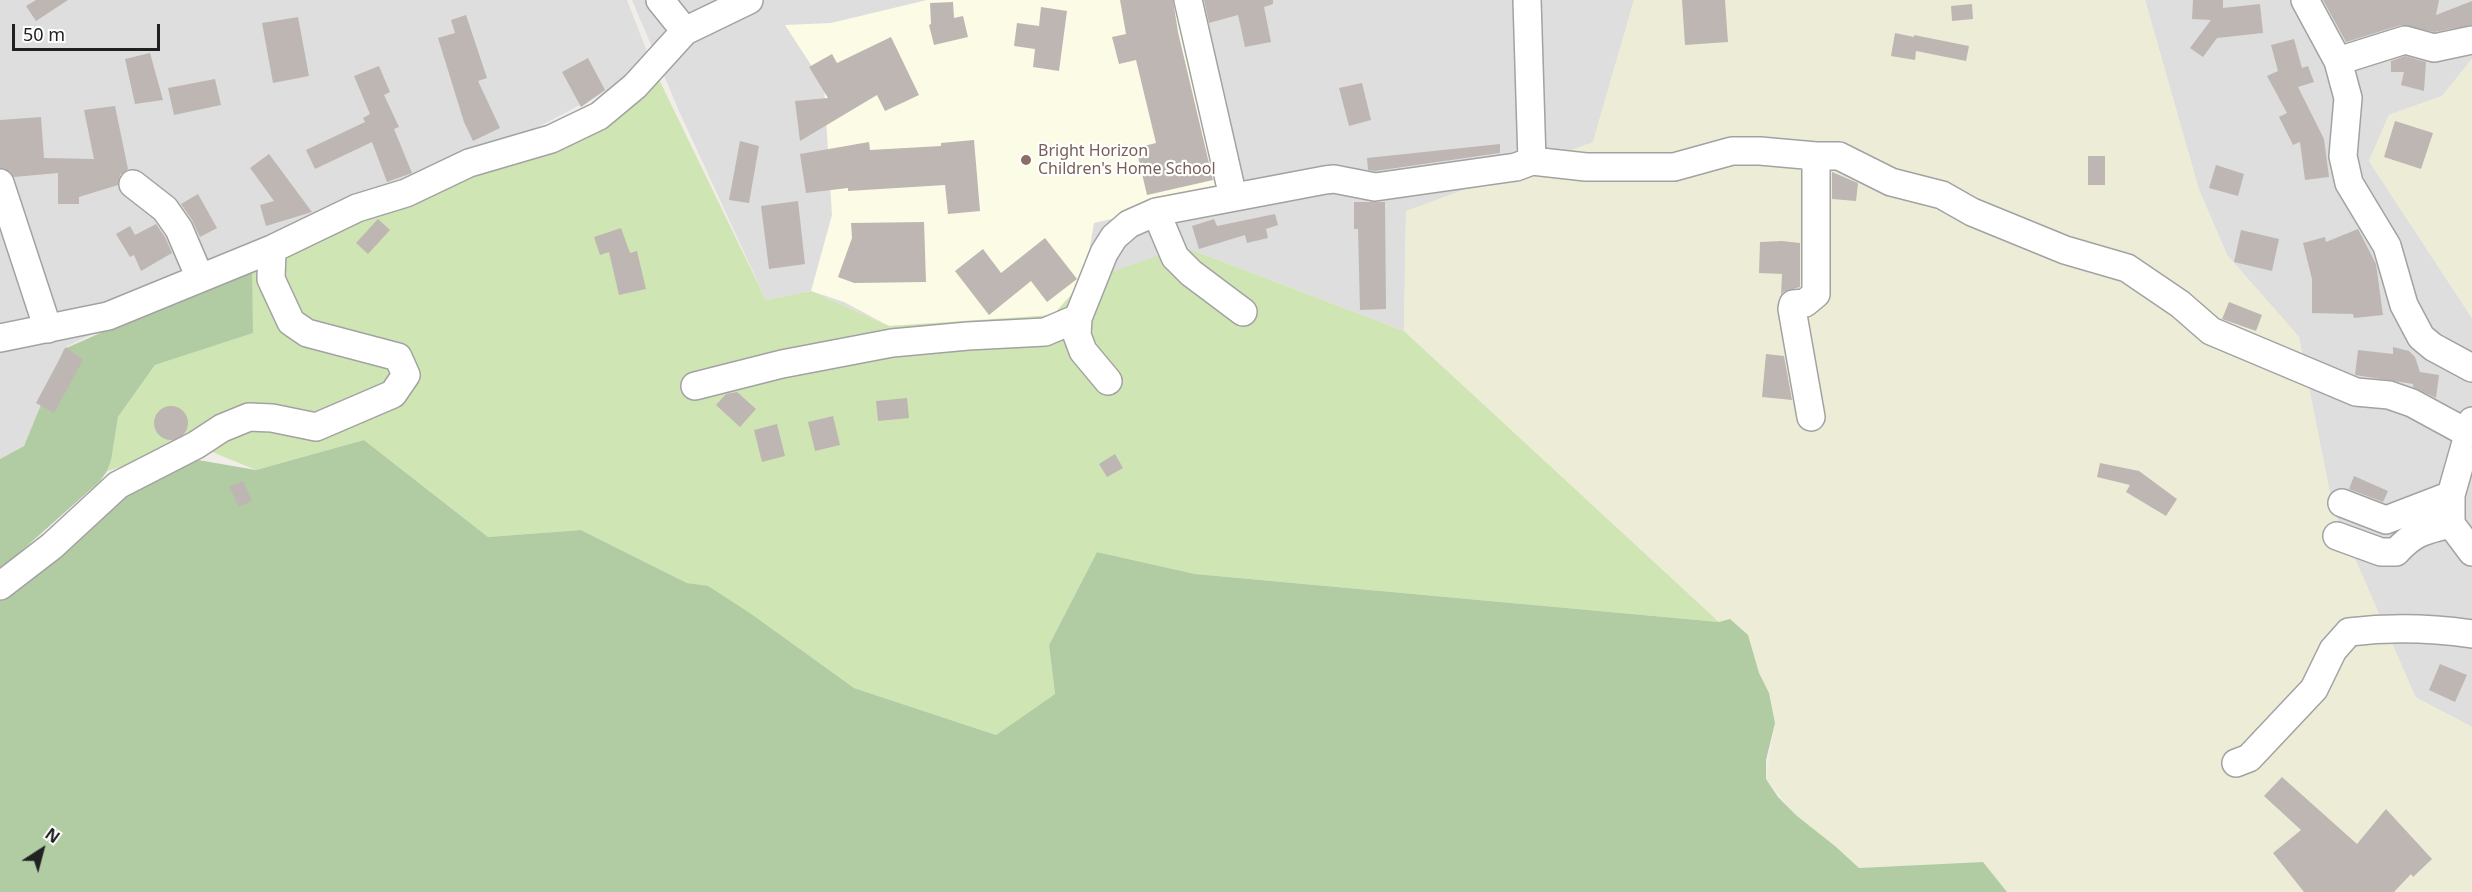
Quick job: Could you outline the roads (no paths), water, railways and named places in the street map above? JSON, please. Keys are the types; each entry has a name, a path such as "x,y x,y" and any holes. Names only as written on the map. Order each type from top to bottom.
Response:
{"street":[{"path":"660,0 685,30"},
{"path":"0,338 108,316 272,249 357,208 406,193 469,163 551,139 599,116 635,86 685,30 749,0"},
{"path":"1188,0 1233,197"},
{"path":"1527,0 1532,161"},
{"path":"2305,0 2338,61 2348,98 2343,156 2349,183 2387,246 2403,305 2421,337 2433,347 2472,368"},
{"path":"2338,61 2405,40 2434,48 2472,40"},
{"path":"1108,381 1083,351 1077,335 1078,318 1104,253 1114,237 1129,224 1156,212 1334,179 1375,187 1516,167 1532,161 1586,166 1674,167 1732,151 1839,156 1891,182 1942,195 1972,212 2065,249 2127,268 2180,304 2211,331 2356,392 2389,395 2470,428 2451,495 2451,524 2472,552"},
{"path":"1811,417 1792,309 1793,304 1805,303 1816,294 1816,156"},
{"path":"0,183 48,329"},
{"path":"133,184 165,209 179,229 200,278"},
{"path":"1156,212 1175,257 1191,273 1244,312"},
{"path":"0,586 52,546 118,485 195,445 222,428 249,417 272,418 316,427 393,394 406,375 398,357 307,333 291,321 271,279 272,249"},
{"path":"695,386 782,364 892,343 1045,332 1078,318"},
{"path":"2342,503 2386,520 2451,495"},
{"path":"2337,536 2381,552 2396,552 2409,538 2423,530 2451,524"},
{"path":"2236,763 2249,758 2314,689 2333,650 2349,632 2379,628 2447,630 2472,634"}],"place":[{"name":"Bright Horizon Children's Home School","path":"1026,160"}]}
